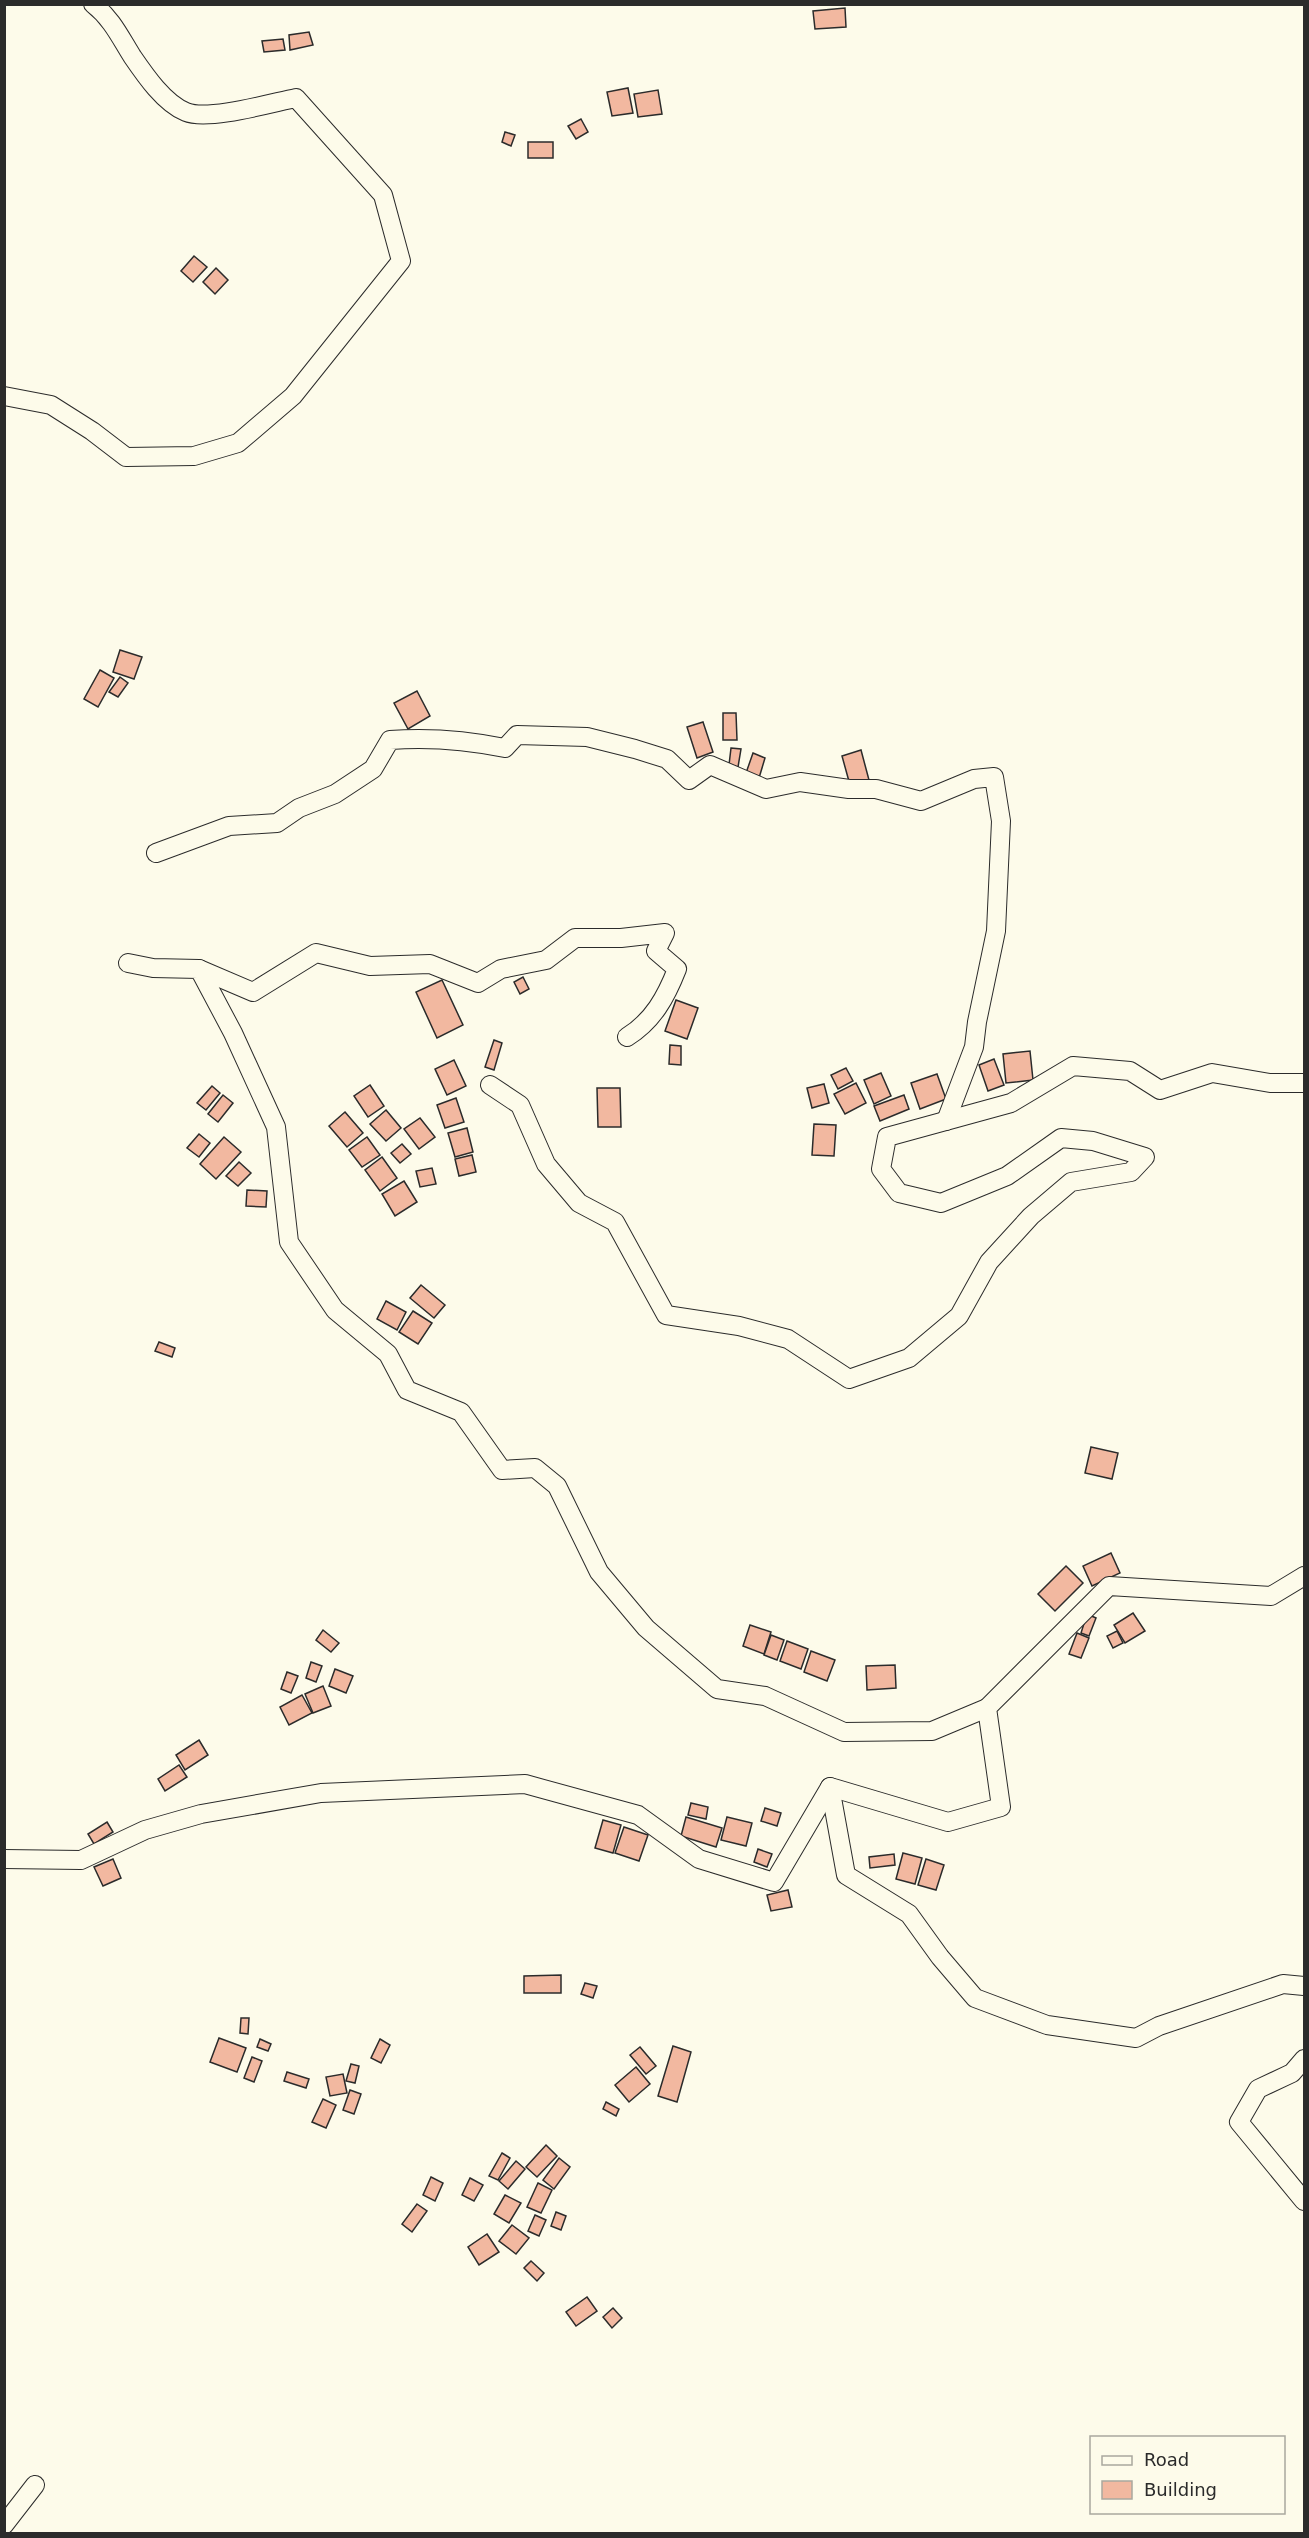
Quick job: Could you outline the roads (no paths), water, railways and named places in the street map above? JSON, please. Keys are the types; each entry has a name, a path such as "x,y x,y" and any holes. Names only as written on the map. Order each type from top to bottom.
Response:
{"street":[{"path":"4,396 51,405 92,430 126,457 194,456 238,443 293,396 401,261 383,195 296,98 220,114 187,113 162,94 133,57 108,16 93,4"},
{"path":"156,853 229,826 277,822 298,808 335,794 373,769 390,740 424,737 505,748 516,735 587,737 667,759 689,780 710,765 766,789 800,782 849,789 876,789 921,801 974,779 994,777 1001,821 996,932 974,1047 946,1121"},
{"path":"128,963 153,968 199,969 253,992 316,954 370,966 430,964 478,982 501,969 546,960 575,938 621,938 665,933 656,951 677,969 667,994 643,1027 627,1037"},
{"path":"199,969 233,1033 276,1127 289,1242 335,1310 388,1354 406,1390 461,1412 502,1470 535,1468 556,1486 599,1572 646,1628 717,1689 765,1696 844,1732 932,1731 987,1708 1109,1586 1271,1596 1305,1576"},
{"path":"490,1085 520,1105 546,1164 579,1203 615,1222 666,1315 738,1326 788,1339 849,1379 909,1358 958,1316 989,1262 1030,1216 1071,1182 1131,1172 1146,1157 1094,1141 1061,1138 1007,1176 941,1203 899,1193 881,1169 887,1137 1011,1103 1072,1066 1130,1071 1160,1090 1212,1073 1270,1083 1305,1083"},
{"path":"830,1787 948,1822 1001,1807 987,1708"},
{"path":"4,1859 81,1860 145,1830 201,1814 321,1793 525,1784 638,1815 699,1859 774,1882 830,1787"},
{"path":"830,1787 846,1875 909,1914 940,1957 975,1998 1047,2025 1136,2038 1159,2026 1283,1984 1305,1986"},
{"path":"1305,2059 1292,2073 1258,2089 1239,2122 1305,2201"},
{"path":"4,2525 35,2485"}]}
